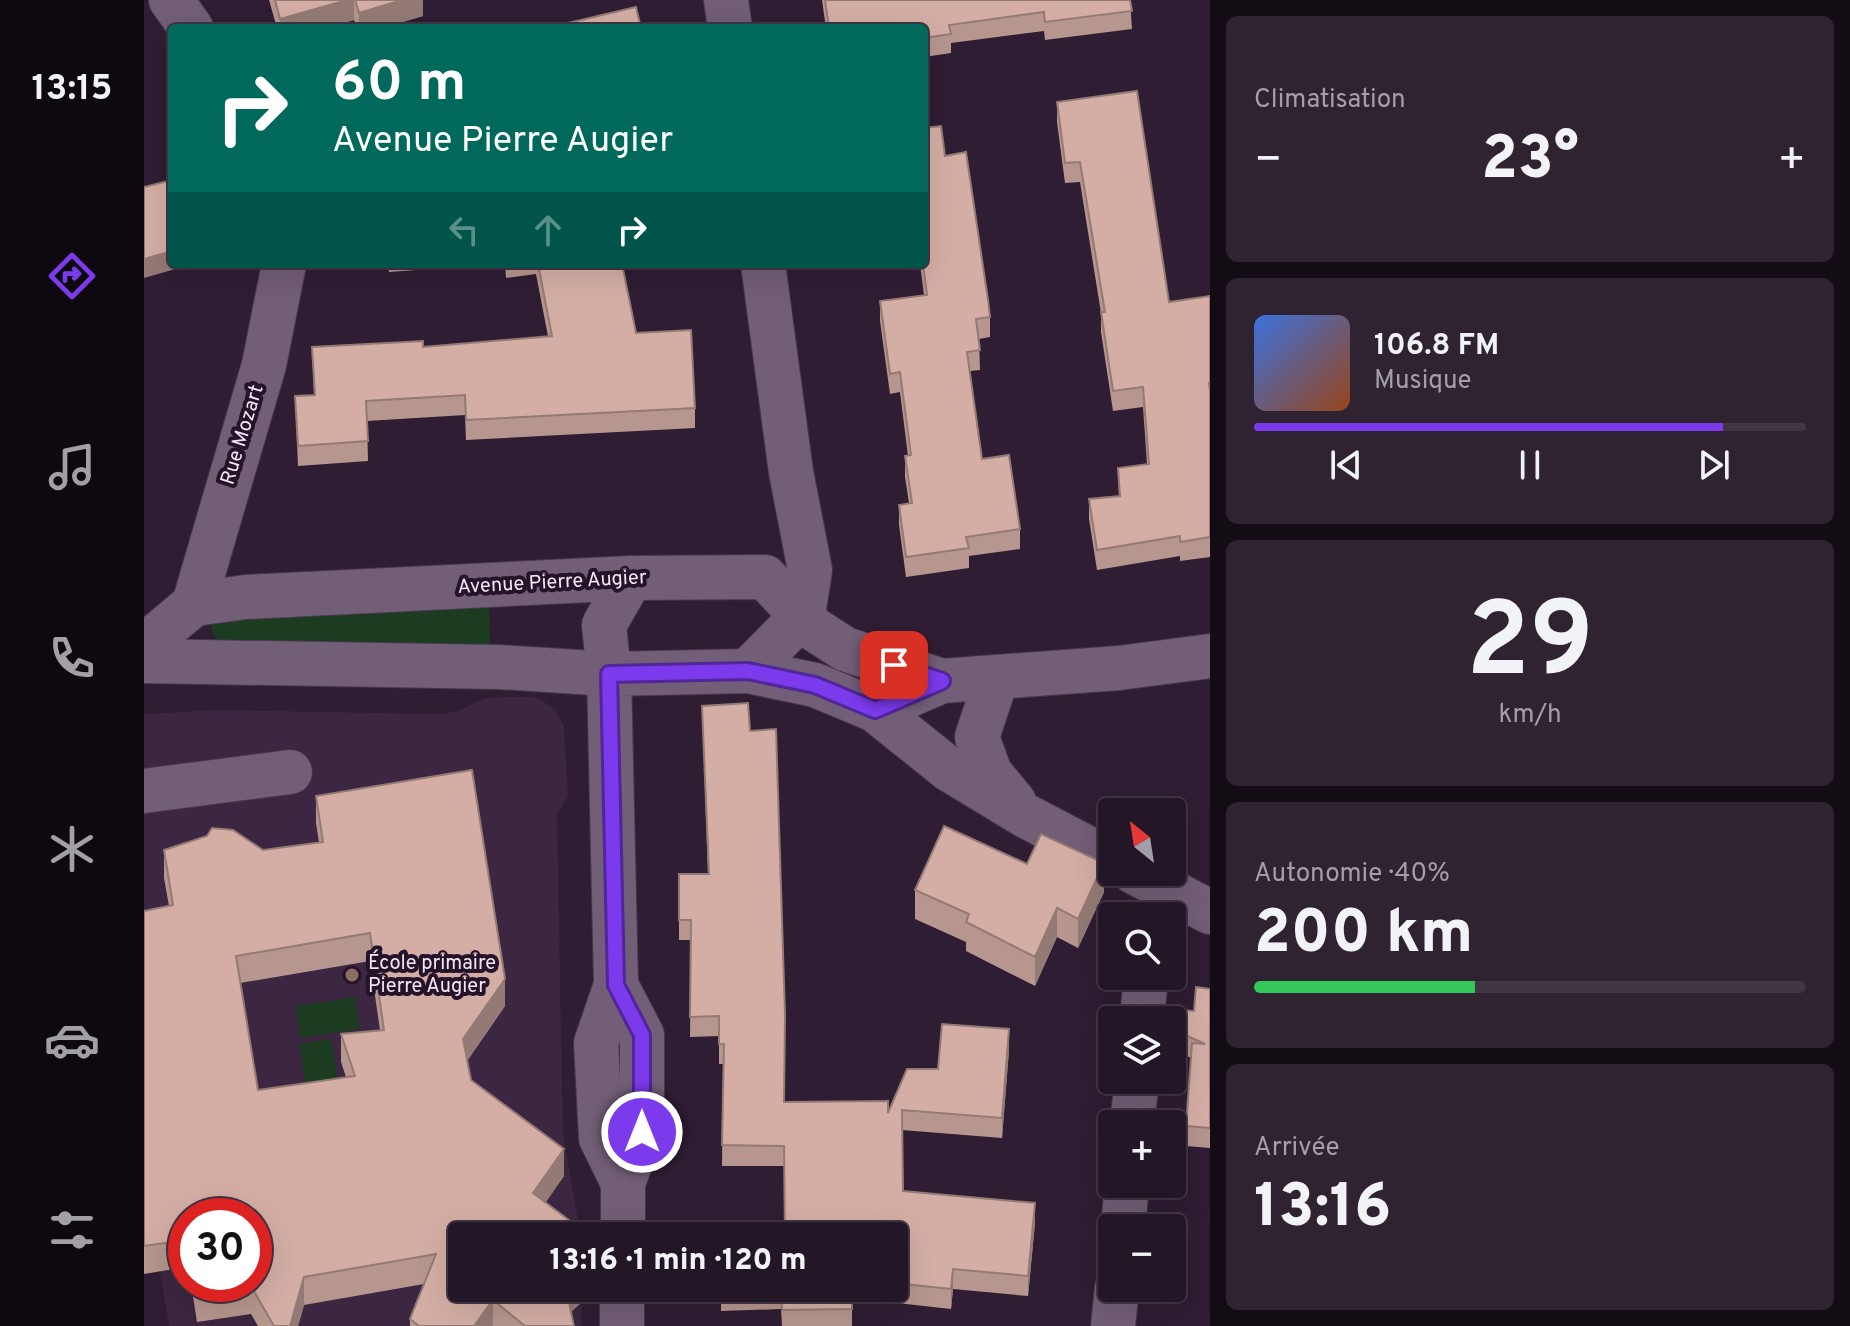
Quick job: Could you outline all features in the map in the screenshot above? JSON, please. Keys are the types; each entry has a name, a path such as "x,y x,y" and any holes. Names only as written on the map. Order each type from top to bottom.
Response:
{"street":[{"path":"171,0 188,24"},
{"path":"726,0 729,24"},
{"name":"Rue Mozart","path":"194,604 264,365 283,268"},
{"path":"748,671 803,615 810,570 791,472 764,268"},
{"path":"791,472 765,577 814,629 845,649 942,681"},
{"name":"Avenue Pierre Augier","path":"194,604 246,597 631,578 765,577"},
{"path":"623,1222 623,1183 601,1138 596,1043 616,985 609,674 604,625 631,578"},
{"path":"144,646 194,604"},
{"path":"875,710 942,681 1119,668 1210,656"},
{"path":"144,661 499,667 609,674 748,671 815,685 875,710 950,770 1026,816 1098,854"},
{"path":"997,677 977,737 990,773 1026,816"},
{"path":"144,791 290,772"},
{"path":"1147,890 1210,912"},
{"path":"622,1302 622,1326"},
{"path":"1113,1326 1116,1302"}],"shaded area":[{"name":"École primaire Pierre Augier","path":"533,697 556,711 564,726 568,796 557,815 563,1135 579,1222 448,1222 448,1302 582,1302 581,1326 169,1326 144,1178 144,714 218,710 441,714 459,711 485,698"}],"green space":[{"path":"489,601 490,645 219,644 211,629 214,621"},
{"path":"355,997 360,1029 300,1038 296,1006"},
{"path":"331,1039 341,1099 309,1103 299,1044"}],"building":[{"path":"275,0 347,0 280,19"},
{"path":"355,0 402,0 359,13"},
{"path":"825,0 1130,0 1132,11 1045,22 1044,12 949,25 951,34 928,37 928,24 828,24"},
{"path":"636,7 640,24 564,24"},
{"path":"1137,91 1169,302 1210,296 1210,537 1180,542 1180,536 1097,550 1089,499 1120,496 1118,468 1149,464 1143,387 1113,391 1101,312 1105,312 1080,162 1065,163 1057,102"},
{"path":"941,126 945,156 966,152 990,317 976,319 980,350 967,352 982,459 1009,455 1020,529 966,537 969,548 906,557 899,505 912,503 905,456 911,455 900,372 890,374 880,301 927,295 924,268 928,268 928,128"},
{"path":"168,181 168,252 144,259 144,187"},
{"path":"539,268 623,268 636,333 691,330 695,408 466,420 465,395 366,401 368,441 298,446 295,396 315,395 312,347 423,341 423,347 552,336"},
{"path":"748,703 750,731 776,729 785,1015 784,1102 888,1101 888,1113 907,1069 938,1069 942,1024 1009,1029 1002,1118 902,1110 903,1191 1035,1203 1028,1276 953,1269 951,1289 908,1284 908,1222 785,1222 784,1146 722,1145 724,1044 719,1044 719,1016 690,1017 691,920 679,920 679,874 709,874 702,706"},
{"path":"472,770 505,979 463,1039 471,1080 564,1149 533,1193 572,1222 448,1222 448,1302 492,1302 474,1326 419,1326 410,1319 436,1254 304,1277 290,1326 274,1326 260,1302 272,1302 272,1198 168,1198 168,1243 144,1246 144,911 173,905 164,850 207,836 212,828 233,830 263,850 323,842 316,796","holes":["370,933 384,1030 341,1034 355,1076 258,1090 236,956"]},
{"path":"944,826 1027,864 1041,834 1098,860 1098,876 1078,919 1057,908 1035,957 966,922 969,914 915,890"},
{"path":"1196,987 1210,989 1210,1128 1186,1126 1192,1043 1205,1044 1186,1035 1186,1010 1194,1011"},
{"path":"495,1302 569,1302 574,1326 525,1326"},
{"path":"782,1302 852,1302 852,1309 782,1310"}],"place":[{"name":"École primaire Pierre Augier","path":"352,975"}],"route":[{"path":"642,1132 642,1035 616,985 609,674 748,671 815,685 875,710 942,681 894,665"}]}
